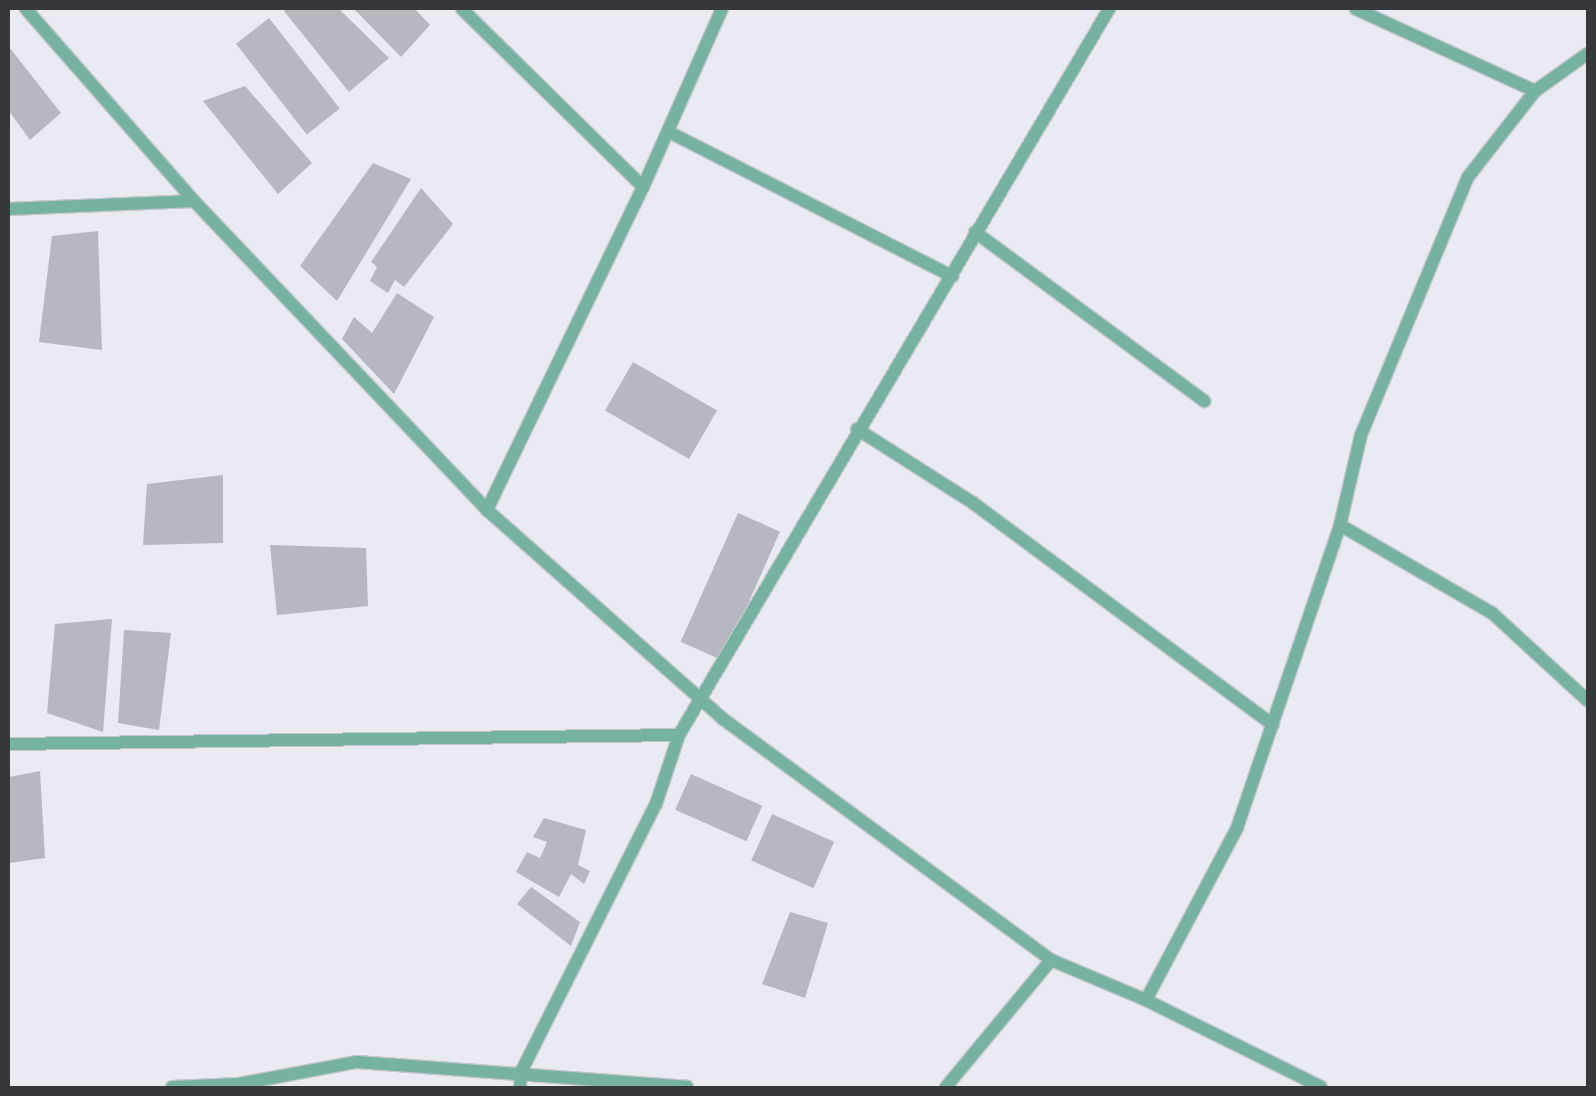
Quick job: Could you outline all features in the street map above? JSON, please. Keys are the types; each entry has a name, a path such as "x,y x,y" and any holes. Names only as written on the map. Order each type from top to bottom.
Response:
{"street":[{"path":"26,9 194,200 487,510 702,701 1051,960 1146,1000 1321,1087"},
{"path":"462,9 643,187"},
{"path":"487,510 669,132 722,9"},
{"path":"520,1087 521,1072 656,804 679,735 702,701 857,429 952,276 975,232 1109,9"},
{"path":"1356,9 1535,91"},
{"path":"1146,1000 1237,828 1274,725 1340,525 1361,435 1468,177 1535,91 1587,54"},
{"path":"669,132 952,276"},
{"path":"9,209 194,200"},
{"path":"975,232 1204,401"},
{"path":"857,429 973,503 1274,725"},
{"path":"1340,525 1492,613 1587,700"},
{"path":"9,744 679,735"},
{"path":"946,1087 1051,960"},
{"path":"172,1087 239,1086 357,1062 450,1072 521,1072 687,1087"}],"building":[{"path":"287,9 339,9 389,58 349,92 284,11"},
{"path":"354,9 415,9 430,25 401,57"},
{"path":"269,18 340,109 307,134 236,44"},
{"path":"9,47 61,113 30,140 9,111"},
{"path":"245,86 312,163 278,194 203,101"},
{"path":"373,163 411,179 337,301 300,266"},
{"path":"421,188 453,224 404,287 395,280 388,293 370,281 377,267 371,262"},
{"path":"98,231 102,350 39,342 52,236"},
{"path":"397,293 434,317 394,394 342,339 354,317 372,333"},
{"path":"633,362 717,410 689,459 605,410"},
{"path":"223,475 223,543 143,545 147,484"},
{"path":"738,513 780,532 723,661 681,642"},
{"path":"270,545 366,548 368,606 277,615"},
{"path":"112,619 103,732 47,713 55,624"},
{"path":"124,630 171,633 159,730 118,723"},
{"path":"40,771 45,858 9,863 9,777"},
{"path":"691,774 762,806 746,841 675,810"},
{"path":"772,814 834,842 813,888 751,861"},
{"path":"544,818 586,830 578,865 590,871 584,884 571,874 559,897 516,872 527,852 540,858 547,842 533,837"},
{"path":"531,887 580,922 571,946 517,904"},
{"path":"790,912 828,923 805,998 762,984"}]}
